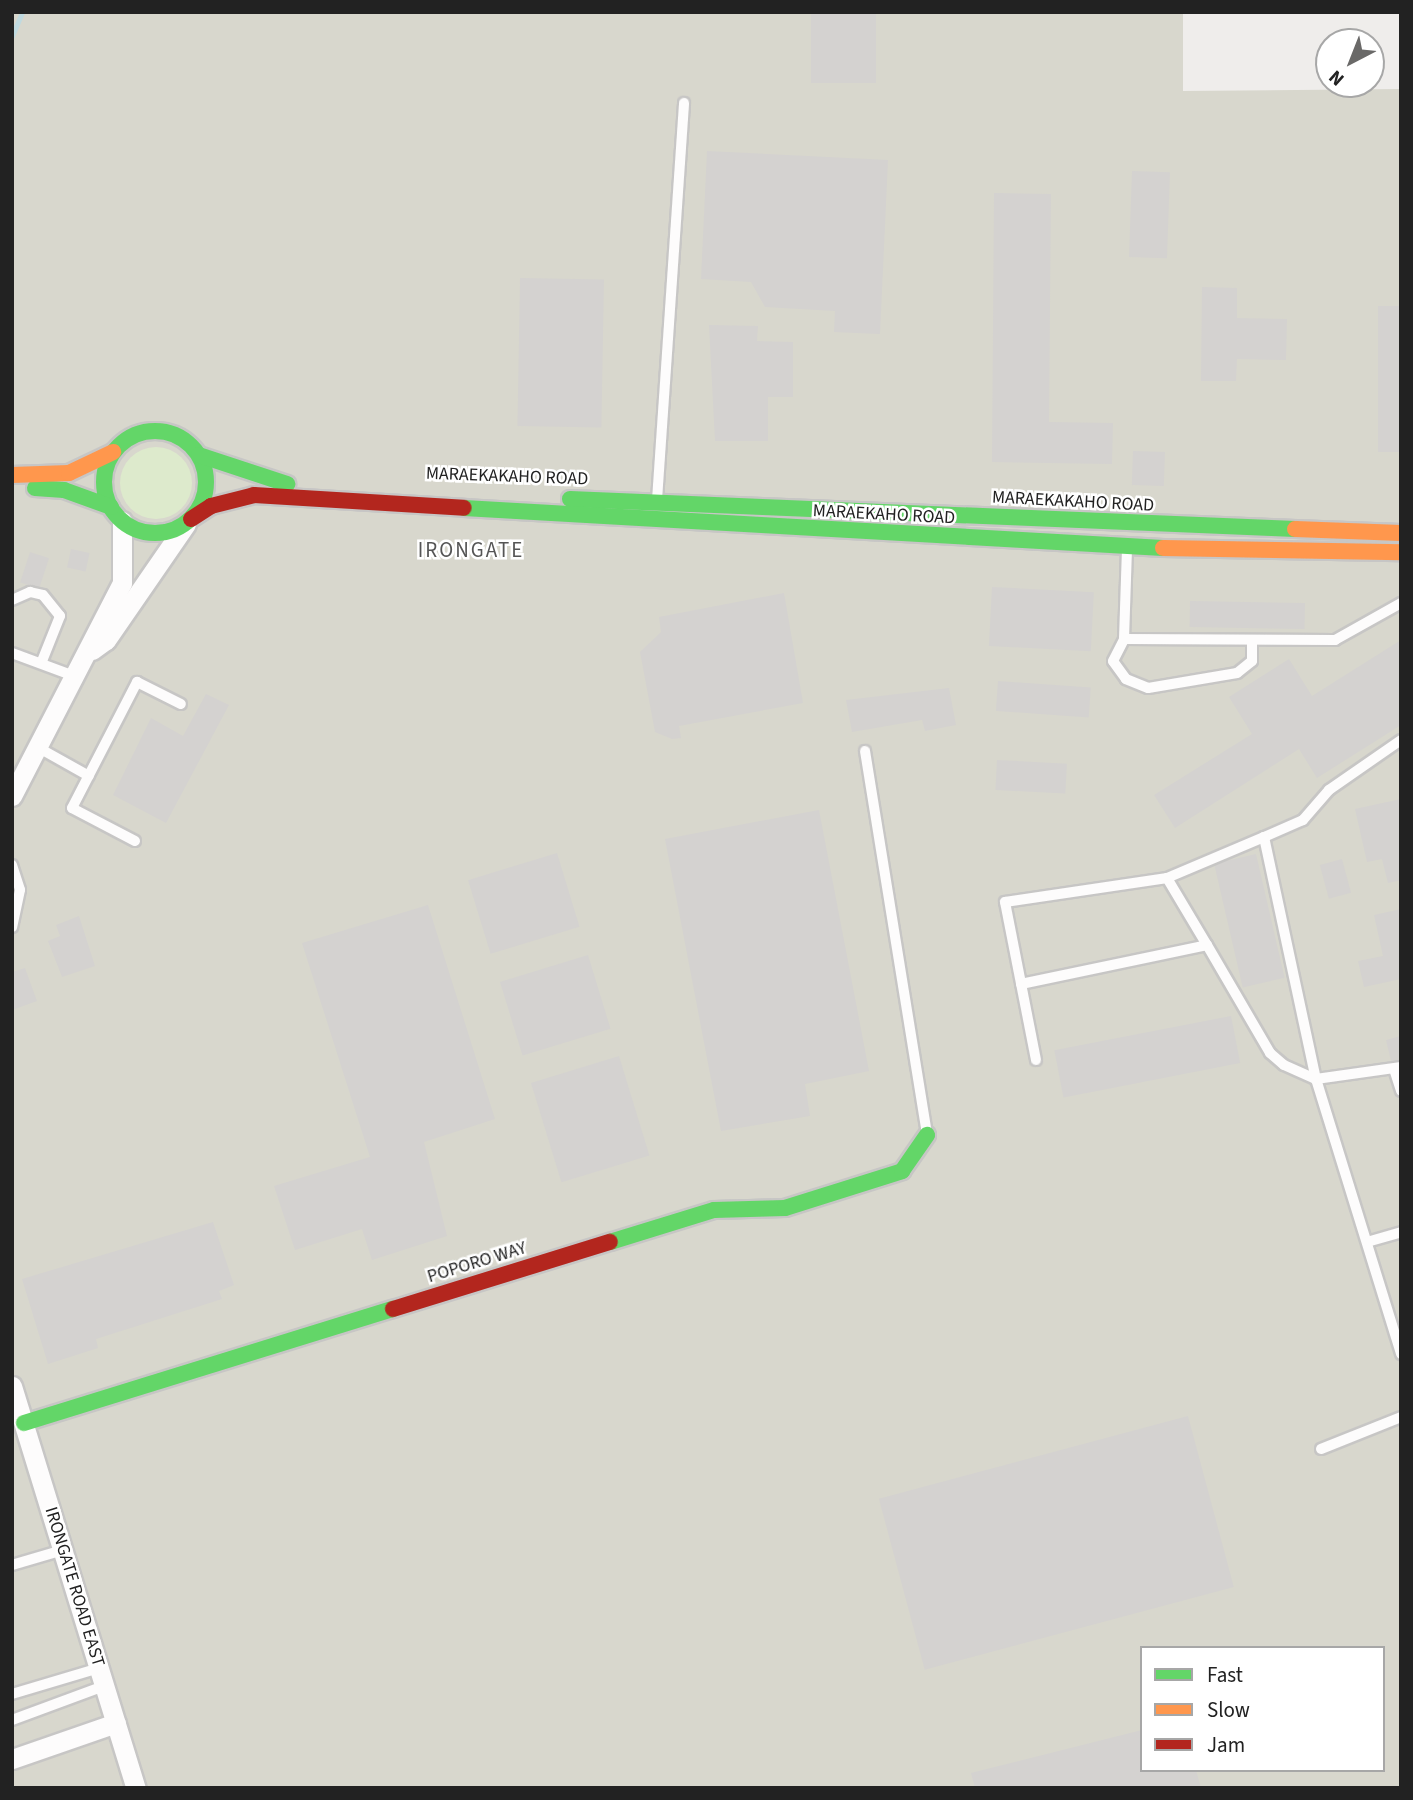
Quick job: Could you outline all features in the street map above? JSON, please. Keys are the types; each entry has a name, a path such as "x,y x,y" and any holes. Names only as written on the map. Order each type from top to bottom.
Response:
{"main road":[{"path":"12,475 69,473 113,452 125,440 156,430 188,442 199,455 206,488 189,522 160,534 64,490 12,487"},
{"path":"113,452 104,484 116,514"},
{"path":"199,455 268,482 366,498"},
{"name":"MARAEKAKAHO ROAD","path":"189,522 211,506 254,495 657,502 1128,524 1401,533"},
{"name":"MARAEKAHO ROAD","path":"366,498 655,522 1127,547 1401,552"},
{"name":"POPORO WAY","path":"24,1423 714,1210 785,1209 902,1171 928,1135"}],"street":[{"path":"12,796 92,650 93,633 122,583 116,514"},
{"path":"92,650 106,640 189,522"},
{"name":"IRONGATE ROAD EAST","path":"12,1386 136,1788"},
{"path":"12,1759 116,1723"}],"lane":[{"path":"655,522 684,103"},
{"path":"1128,524 1124,639 1113,661 1126,679 1148,688 1237,673 1252,661 1252,641"},
{"path":"12,600 30,592 43,595 60,616 41,661"},
{"path":"1124,639 1335,640 1401,603"},
{"path":"12,653 41,661 78,677"},
{"path":"135,841 72,808 137,682 181,704"},
{"path":"1036,1060 1005,902 1167,878 1303,820 1329,790 1401,740"},
{"path":"38,748 89,776"},
{"path":"865,751 928,1135"},
{"path":"1264,837 1316,1079 1397,1330 1401,1354"},
{"path":"12,865 20,890 12,927"},
{"path":"1167,878 1270,1053 1316,1079 1397,1068 1401,1091"},
{"path":"1021,984 1207,946"},
{"path":"1367,1242 1401,1232"},
{"path":"1321,1449 1401,1417"},
{"path":"12,1565 63,1550"},
{"path":"12,1694 102,1677"},
{"path":"12,1720 102,1677"}],"shaded area":[{"path":"12,12 1183,12 1183,91 1315,90 1315,98 1385,98 1385,89 1401,89 1401,1788 12,1788"}],"green space":[{"path":"156,447 176,453 186,463 192,483 186,503 176,513 156,519 136,513 126,503 120,483 126,463 136,453"}],"building":[{"path":"811,12 876,12 876,83 811,83"},
{"path":"707,151 888,160 880,334 834,332 835,311 765,307 751,282 701,279"},
{"path":"1132,171 1170,172 1167,258 1129,257"},
{"path":"994,193 1051,194 1049,422 1113,423 1112,464 992,462"},
{"path":"520,278 604,279 601,427 517,426"},
{"path":"1202,287 1237,288 1237,318 1287,319 1286,360 1237,359 1236,381 1201,381"},
{"path":"1378,306 1401,306 1401,452 1378,452"},
{"path":"709,325 758,326 757,341 793,342 793,397 768,397 768,441 715,441"},
{"path":"1133,451 1165,452 1164,486 1132,485"},
{"path":"71,549 90,553 86,572 67,568"},
{"path":"30,552 49,558 39,589 20,582"},
{"path":"992,587 1094,592 1091,651 989,646"},
{"path":"784,593 803,703 679,726 681,738 672,739 655,732 640,652 661,632 659,617"},
{"path":"1190,601 1305,603 1305,629 1190,627"},
{"path":"1401,640 1401,725 1317,778 1299,749 1175,828 1154,795 1252,734 1229,697 1289,659 1312,696"},
{"path":"998,681 1091,687 1089,717 996,711"},
{"path":"949,688 956,725 925,731 922,720 852,732 846,700"},
{"path":"206,694 229,705 166,823 113,795 151,718 183,736"},
{"path":"997,760 1067,764 1065,794 995,790"},
{"path":"1401,799 1401,880 1388,883 1382,859 1367,862 1355,809"},
{"path":"819,810 869,1071 805,1084 810,1116 721,1131 665,839"},
{"path":"557,853 580,927 491,954 468,880"},
{"path":"1256,854 1285,978 1243,987 1214,864"},
{"path":"1342,859 1351,893 1329,899 1320,865"},
{"path":"428,905 495,1119 424,1142 447,1236 372,1260 362,1229 295,1250 274,1186 370,1157 302,943"},
{"path":"1401,909 1401,979 1364,987 1358,961 1383,956 1374,915"},
{"path":"79,916 95,966 62,977 48,941 60,936 56,925"},
{"path":"588,955 611,1029 523,1056 500,982"},
{"path":"25,968 37,1001 12,1010 12,972"},
{"path":"1231,1016 1240,1063 1063,1097 1054,1050"},
{"path":"1401,1036 1401,1060 1391,1061 1386,1040"},
{"path":"619,1056 649,1155 561,1182 531,1083"},
{"path":"213,1222 234,1285 219,1291 222,1299 96,1339 98,1348 48,1364 22,1279"},
{"path":"1188,1416 1234,1587 925,1670 879,1499"},
{"path":"1140,1731 1140,1772 1197,1772 1201,1788 975,1788 971,1773"}],"waterway":[{"path":"12,36 22,12"}],"traffic: fast":[{"path":"155,431 184,439 198,453 206,482 198,511 184,525 155,533 126,525 112,511 104,482 112,453 126,439 155,431"},
{"path":"199,455 287,484"},
{"path":"35,488 64,490 111,507"},
{"path":"570,499 1295,529"},
{"path":"464,508 1163,548"},
{"path":"610,1242 714,1210 785,1208 902,1171 927,1135"},
{"path":"24,1423 393,1309"}],"traffic: slow":[{"path":"12,475 69,473 113,452"},
{"path":"1295,529 1401,533"},
{"path":"1163,548 1401,552"}],"traffic: jam":[{"path":"191,519 211,506 254,495 464,508"},
{"path":"393,1309 610,1242"}],"district":[{"name":"IRONGATE","path":"471,550"}]}
